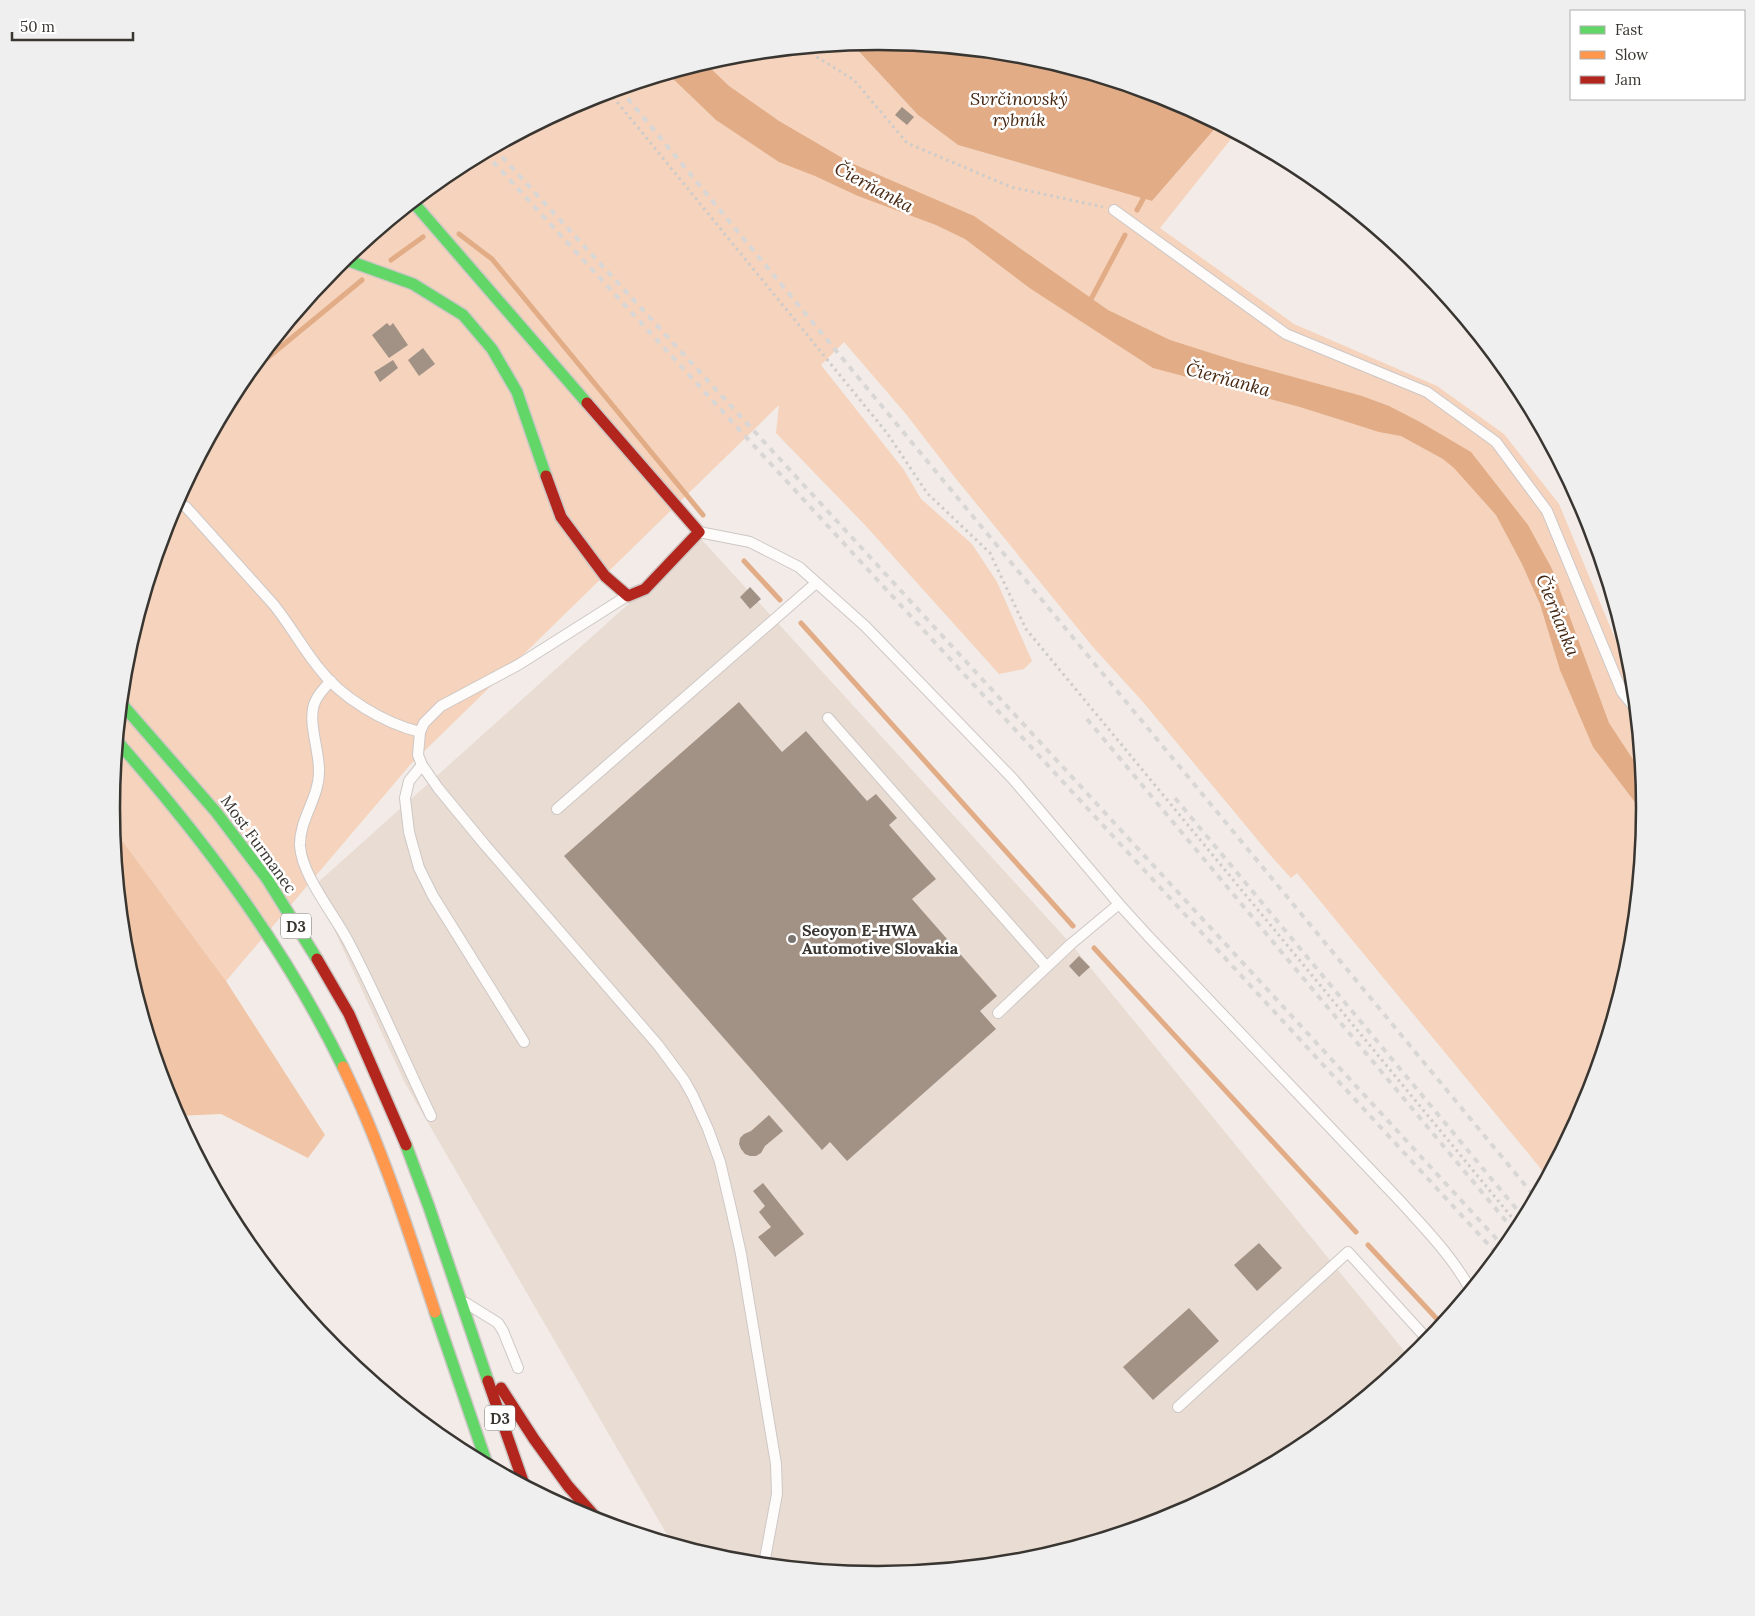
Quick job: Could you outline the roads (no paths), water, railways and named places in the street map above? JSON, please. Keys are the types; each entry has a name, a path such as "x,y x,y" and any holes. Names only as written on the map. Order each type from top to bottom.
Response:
{"main road":[{"path":"352,262 413,284 463,315 492,349 517,392 561,517 605,576 628,596 644,589 698,532 417,206"},
{"name":"Most Furmanec","path":"126,709 216,812 266,879 308,944 349,1014 400,1128 461,1300"},
{"name":"D3","path":"122,747 189,825 242,894 284,959 324,1029 349,1080 406,1224 483,1455"},
{"name":"D3","path":"461,1300 521,1477"},
{"path":"477,1351 534,1439 568,1486 588,1508"},
{"path":"479,1444 481,1453"}],"lane":[{"path":"1114,210 1286,334 1427,392 1496,442 1546,511 1622,692 1627,699"},
{"path":"186,507 287,620 319,668 331,681 371,712 403,728 420,732"},
{"path":"698,532 750,542 799,567 865,626 1013,778 1119,904 1408,1209 1439,1244 1467,1284"},
{"path":"557,809 816,583"},
{"path":"628,596 518,665 441,706 424,723 420,732 418,755 422,765 438,788 485,845 658,1044 684,1080 701,1113 720,1162 737,1234 776,1464 776,1494 765,1557"},
{"path":"331,681 319,693 312,711 319,781 300,835 300,848 303,860 314,884 348,940 431,1116"},
{"path":"828,718 1047,967"},
{"path":"422,765 409,781 405,798 409,832 419,868 433,896 524,1042"},
{"path":"998,1013 1071,944 1119,904"},
{"path":"1178,1408 1348,1252 1422,1334"},
{"path":"461,1300 498,1323 518,1368"}],"water":[{"name":"Svrčinovský rybník","path":"858,51 927,52 976,56 1025,65 1074,76 1121,90 1215,129 1152,201 958,145 918,115"},
{"name":"Čierňanka","path":"711,69 729,86 779,121 851,163 974,216 1108,310 1170,340 1236,361 1362,396 1389,406 1471,452 1528,525 1552,569 1609,723 1634,761 1636,803 1593,747 1560,670 1540,604 1522,564 1496,515 1454,468 1443,459 1401,436 1379,432 1300,407 1153,368 1031,289 965,239 936,225 858,196 779,162 716,120 673,78"}],"waterway":[{"path":"1137,210 1143,199 1143,193"},
{"path":"459,234 492,259 703,515"},
{"path":"1089,303 1125,235"},
{"path":"391,260 423,237"},
{"path":"269,356 362,280"},
{"path":"744,561 780,600"},
{"path":"801,623 1073,926"},
{"path":"1094,948 1356,1232"},
{"path":"1368,1245 1437,1319"}],"railway":[{"path":"624,94 1531,1192"},
{"path":"498,152 1499,1241"},
{"path":"489,157 1493,1250"},
{"path":"1087,719 1510,1226"},
{"path":"1175,798 1519,1212"}],"place":[{"name":"Seoyon E-HWA Automotive Slovakia","path":"792,939"}]}
